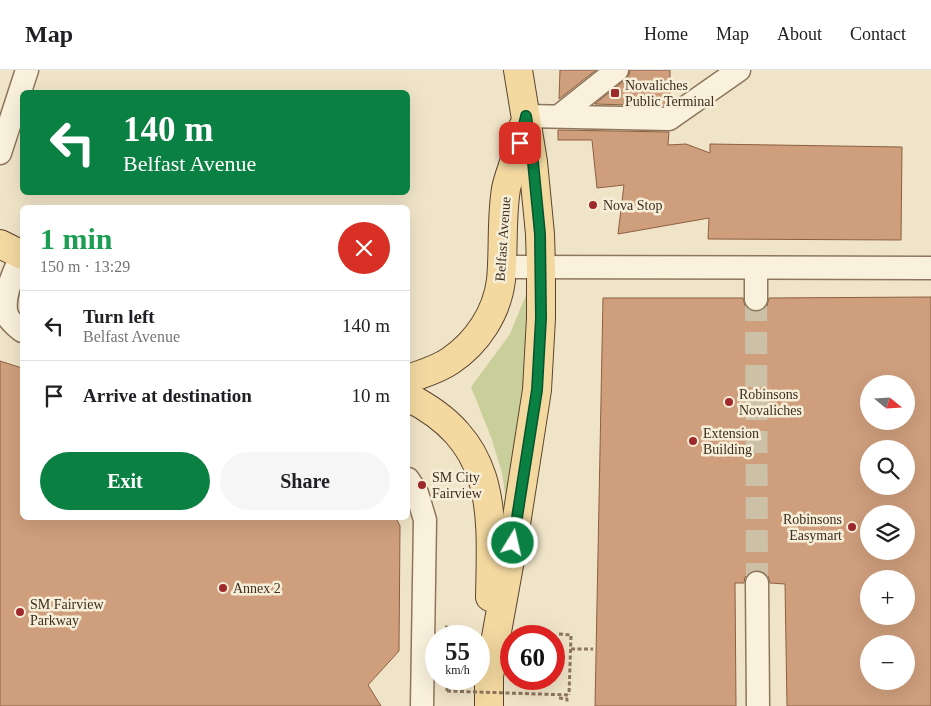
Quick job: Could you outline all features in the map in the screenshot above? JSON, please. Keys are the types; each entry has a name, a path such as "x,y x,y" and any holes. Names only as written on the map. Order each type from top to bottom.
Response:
{"main road":[{"path":"490,670 513,543 537,390 541,318 538,207 518,70"},
{"name":"Belfast Avenue","path":"410,378 449,362 474,340 492,312 498,297 502,267 506,188 526,116"},
{"path":"410,398 434,412 458,433 475,458 482,474 488,501 490,534 490,625"},
{"path":"489,690 489,706"}],"street":[{"path":"20,90 27,70"},
{"path":"559,116 617,70"},
{"path":"526,116 669,119 739,70"},
{"path":"0,153 20,92"},
{"path":"0,274 13,250"},
{"path":"13,250 11,280 6,304 7,314 20,329"},
{"path":"502,267 931,268"},
{"path":"756,268 756,299"},
{"path":"0,332 20,331"},
{"path":"410,482 417,493 425,520 422,706"},
{"path":"757,583 758,706"}],"path":[{"path":"447,690 570,695 571,635 565,634"},
{"path":"571,649 594,649"},
{"path":"559,698 568,699 567,702"}],"green space":[{"path":"527,292 534,293 530,394 509,504 506,501 502,473 491,437 471,387 510,334"}],"building":[{"path":"560,70 596,70 559,99"},
{"path":"630,70 670,70 670,103 665,106 595,104 625,80"},
{"path":"558,130 669,132 668,145 686,144 710,153 710,144 902,147 901,240 708,239 709,218 618,234 624,185 597,188 592,140 558,140"},
{"name":"Extension Building","path":"931,297 931,706 787,706 785,584 770,583 768,576 764,572 757,570 750,572 745,577 744,583 735,583 736,706 595,706 603,298 743,298 745,306 750,311 762,311 767,306 769,298"},
{"name":"SM City Fairview","path":"0,361 20,367 20,520 397,520 400,526 399,651 368,685 381,706 0,706"}],"tunnel":[{"path":"756,299 757,583"}],"place":[{"name":"Novaliches Public Terminal","path":"615,93"},
{"name":"Nova Stop","path":"593,205"},
{"name":"Robinsons Novaliches","path":"729,402"},
{"name":"Extension Building","path":"693,441"},
{"name":"SM City Fairview","path":"422,485"},
{"name":"Robinsons Easymart","path":"852,527"},
{"name":"Annex 2","path":"223,588"},
{"name":"SM Fairview Parkway","path":"20,612"}],"route":[{"path":"513,543 537,390 541,318 540,234 533,162 526,116 520,143"}]}
